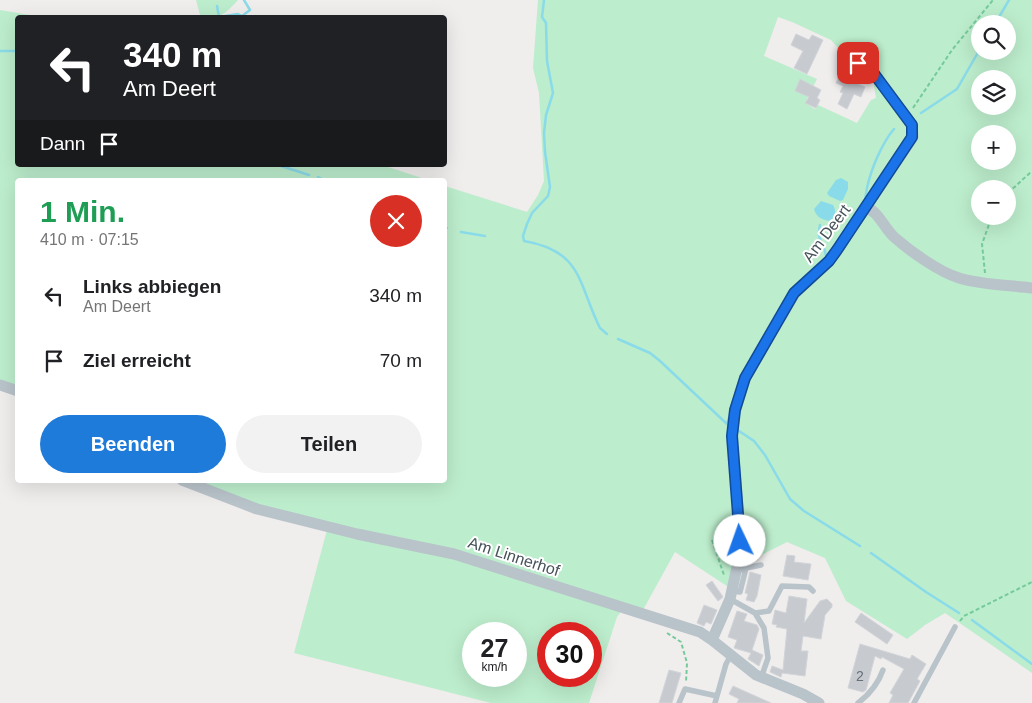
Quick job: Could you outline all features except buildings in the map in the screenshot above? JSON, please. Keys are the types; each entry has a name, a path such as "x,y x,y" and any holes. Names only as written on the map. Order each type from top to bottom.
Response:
{"street":[{"path":"849,62 858,63 875,75 908,120"},
{"name":"Am Deert","path":"712,640 741,569 732,436 735,410 745,378 794,293 829,261 912,137 912,125 908,120"},
{"name":"Am Deert","path":"866,207 872,209 894,237 913,252 949,274 959,278 1032,288"},
{"path":"0,385 15,390"},
{"name":"Am Linnerhof","path":"190,483 256,508 357,534 454,554 492,565 700,632 761,678 803,694 819,703"}],"lane":[{"path":"741,569 761,565"},
{"path":"755,613 769,611 782,586 809,587 813,591"},
{"path":"731,595 755,613 764,628 768,658 761,678"},
{"path":"914,703 955,627"},
{"path":"715,703 726,664 731,655"},
{"path":"858,703 879,682 884,670"},
{"path":"679,703 685,689 717,696"}],"path":[{"path":"908,120 911,112 952,50 993,0"},
{"path":"1016,186 1032,171"},
{"path":"983,282 985,270 982,244 989,225"},
{"path":"712,540 725,579"},
{"path":"955,627 964,616 1032,582"},
{"path":"666,632 680,642 684,652 687,663 685,689"}],"green space":[{"path":"196,0 238,0 222,15 200,15"},
{"path":"538,0 1032,0 1032,673 945,613 907,639 846,601 825,558 787,542 740,566 742,526 735,427 747,368 739,388 732,430 739,543 732,587 730,588 675,552 643,610 542,581 454,552 300,518 245,502 196,483 447,483 447,187 527,212 544,181 539,93 533,68","holes":["778,17 831,40 848,59 865,63 878,75 905,112 902,114 876,79 873,81 876,98 871,100 857,123 818,105 815,109 805,103 817,79 764,56"]},
{"path":"0,10 30,15 15,15 15,167 388,167 422,178 15,178 15,388 0,382"},
{"path":"327,530 454,558 622,610 617,617 602,663 602,622 537,622 537,687 594,687 589,703 491,703 294,653"}],"water":[{"path":"841,178 848,182 848,189 843,200 840,201 829,196 827,193 836,180"},
{"path":"821,201 834,207 835,214 830,221 820,218 815,212 814,209"}],"waterway":[{"path":"243,15 250,10 244,0"},
{"path":"544,0 542,17 546,23 547,61 553,93 546,115 544,133 550,187 548,196 532,213 523,236 524,241 543,246 558,253 568,261 582,284 600,328 607,334"},
{"path":"1000,15 1009,0"},
{"path":"217,6 219,15"},
{"path":"232,15 240,15"},
{"path":"0,51 15,51"},
{"path":"921,113 957,89 974,60"},
{"path":"865,200 874,165 885,141 894,129"},
{"path":"284,167 309,175"},
{"path":"820,225 819,235 826,256"},
{"path":"461,232 485,236"},
{"path":"618,339 650,353 727,424 729,418"},
{"path":"739,431 754,441 765,455 790,499 804,511 860,546"},
{"path":"871,553 959,613"},
{"path":"972,620 1032,664"}],"route":[{"path":"740,541 732,436 735,410 745,378 794,293 829,261 912,137 912,125 875,75 858,63"}]}
